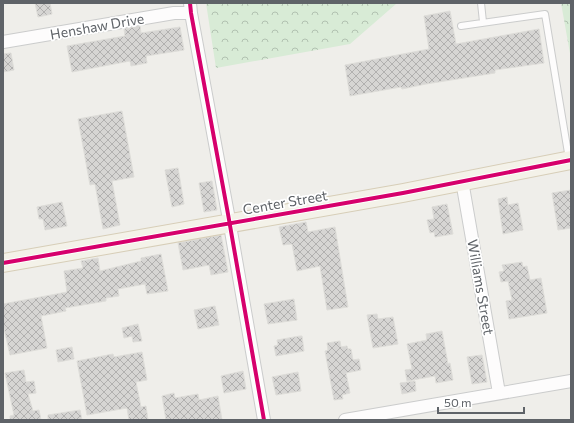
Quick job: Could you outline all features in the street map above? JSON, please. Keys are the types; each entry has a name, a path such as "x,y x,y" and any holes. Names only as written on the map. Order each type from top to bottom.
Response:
{"main road":[{"name":"Center Street","path":"3,263 230,222 403,193 462,180 570,160"}],"street":[{"name":"Henshaw Drive","path":"3,42 174,13 190,8"},
{"path":"190,8 230,222 264,420"},
{"name":"Williams Street","path":"462,180 499,393"},
{"path":"345,420 571,381"}],"lane":[{"path":"481,3 484,22"},
{"path":"461,26 545,14 570,160"}],"green space":[{"path":"206,3 404,3 396,4 350,44 216,68"},
{"path":"561,3 571,3 571,59"}],"building":[{"path":"35,3 50,3 52,14 38,17"},
{"path":"450,11 456,44 539,29 544,63 495,70 495,73 402,89 401,87 350,96 345,65 429,49 424,16"},
{"path":"140,26 141,33 180,27 184,50 146,56 147,63 131,66 130,61 72,72 67,46 125,36 124,29"},
{"path":"11,53 14,70 3,72 3,54"},
{"path":"122,111 134,177 112,181 120,225 103,229 95,184 90,185 78,119"},
{"path":"178,168 184,204 172,207 165,170"},
{"path":"212,181 217,210 204,212 199,183"},
{"path":"571,190 571,228 558,230 552,193"},
{"path":"507,197 508,205 518,203 523,230 503,234 498,199"},
{"path":"62,202 67,226 45,230 43,219 39,219 37,207"},
{"path":"447,204 453,234 435,237 434,232 430,233 427,220 434,219 432,207"},
{"path":"306,222 308,232 335,227 348,307 327,310 320,266 297,271 292,244 283,245 279,227"},
{"path":"221,235 228,272 211,275 209,265 183,270 178,243"},
{"path":"161,254 168,291 147,294 145,284 118,289 119,296 106,298 106,301 65,308 66,311 41,316 47,348 10,355 3,324 3,304 67,292 64,271 83,268 81,261 98,258 100,271 141,261 141,258"},
{"path":"522,262 523,267 527,266 530,280 541,278 547,313 509,319 506,301 512,300 508,281 501,282 499,272 504,271 502,265"},
{"path":"294,299 297,320 268,324 264,304"},
{"path":"215,306 219,325 198,329 194,310"},
{"path":"377,314 378,319 393,317 398,344 373,348 367,315"},
{"path":"138,324 142,341 133,342 132,336 124,338 122,328"},
{"path":"442,331 448,364 450,363 453,380 436,383 435,376 407,381 405,370 412,369 407,344 427,340 426,334"},
{"path":"302,336 304,351 276,356 274,346 278,345 277,340"},
{"path":"340,341 341,347 347,346 348,349 351,349 353,360 359,359 361,370 346,373 350,393 342,395 343,399 334,400 325,351 328,350 327,343"},
{"path":"72,347 74,359 58,362 56,350"},
{"path":"142,352 147,380 136,382 141,407 146,406 148,420 129,420 127,408 87,415 77,361 113,354 114,357"},
{"path":"482,355 487,382 472,384 467,357"},
{"path":"24,370 26,382 34,381 36,393 28,394 33,411 39,410 41,420 10,420 10,416 14,415 5,373"},
{"path":"243,371 246,389 224,393 221,376"},
{"path":"298,372 301,391 276,395 272,377"},
{"path":"415,381 416,391 402,394 400,383"},
{"path":"174,393 175,398 198,394 199,400 218,396 222,420 166,420 162,396"},
{"path":"80,410 82,420 48,420 48,415"}],"cycle path":[{"path":"190,3 264,420"},
{"path":"3,263 403,193 571,160"}]}
